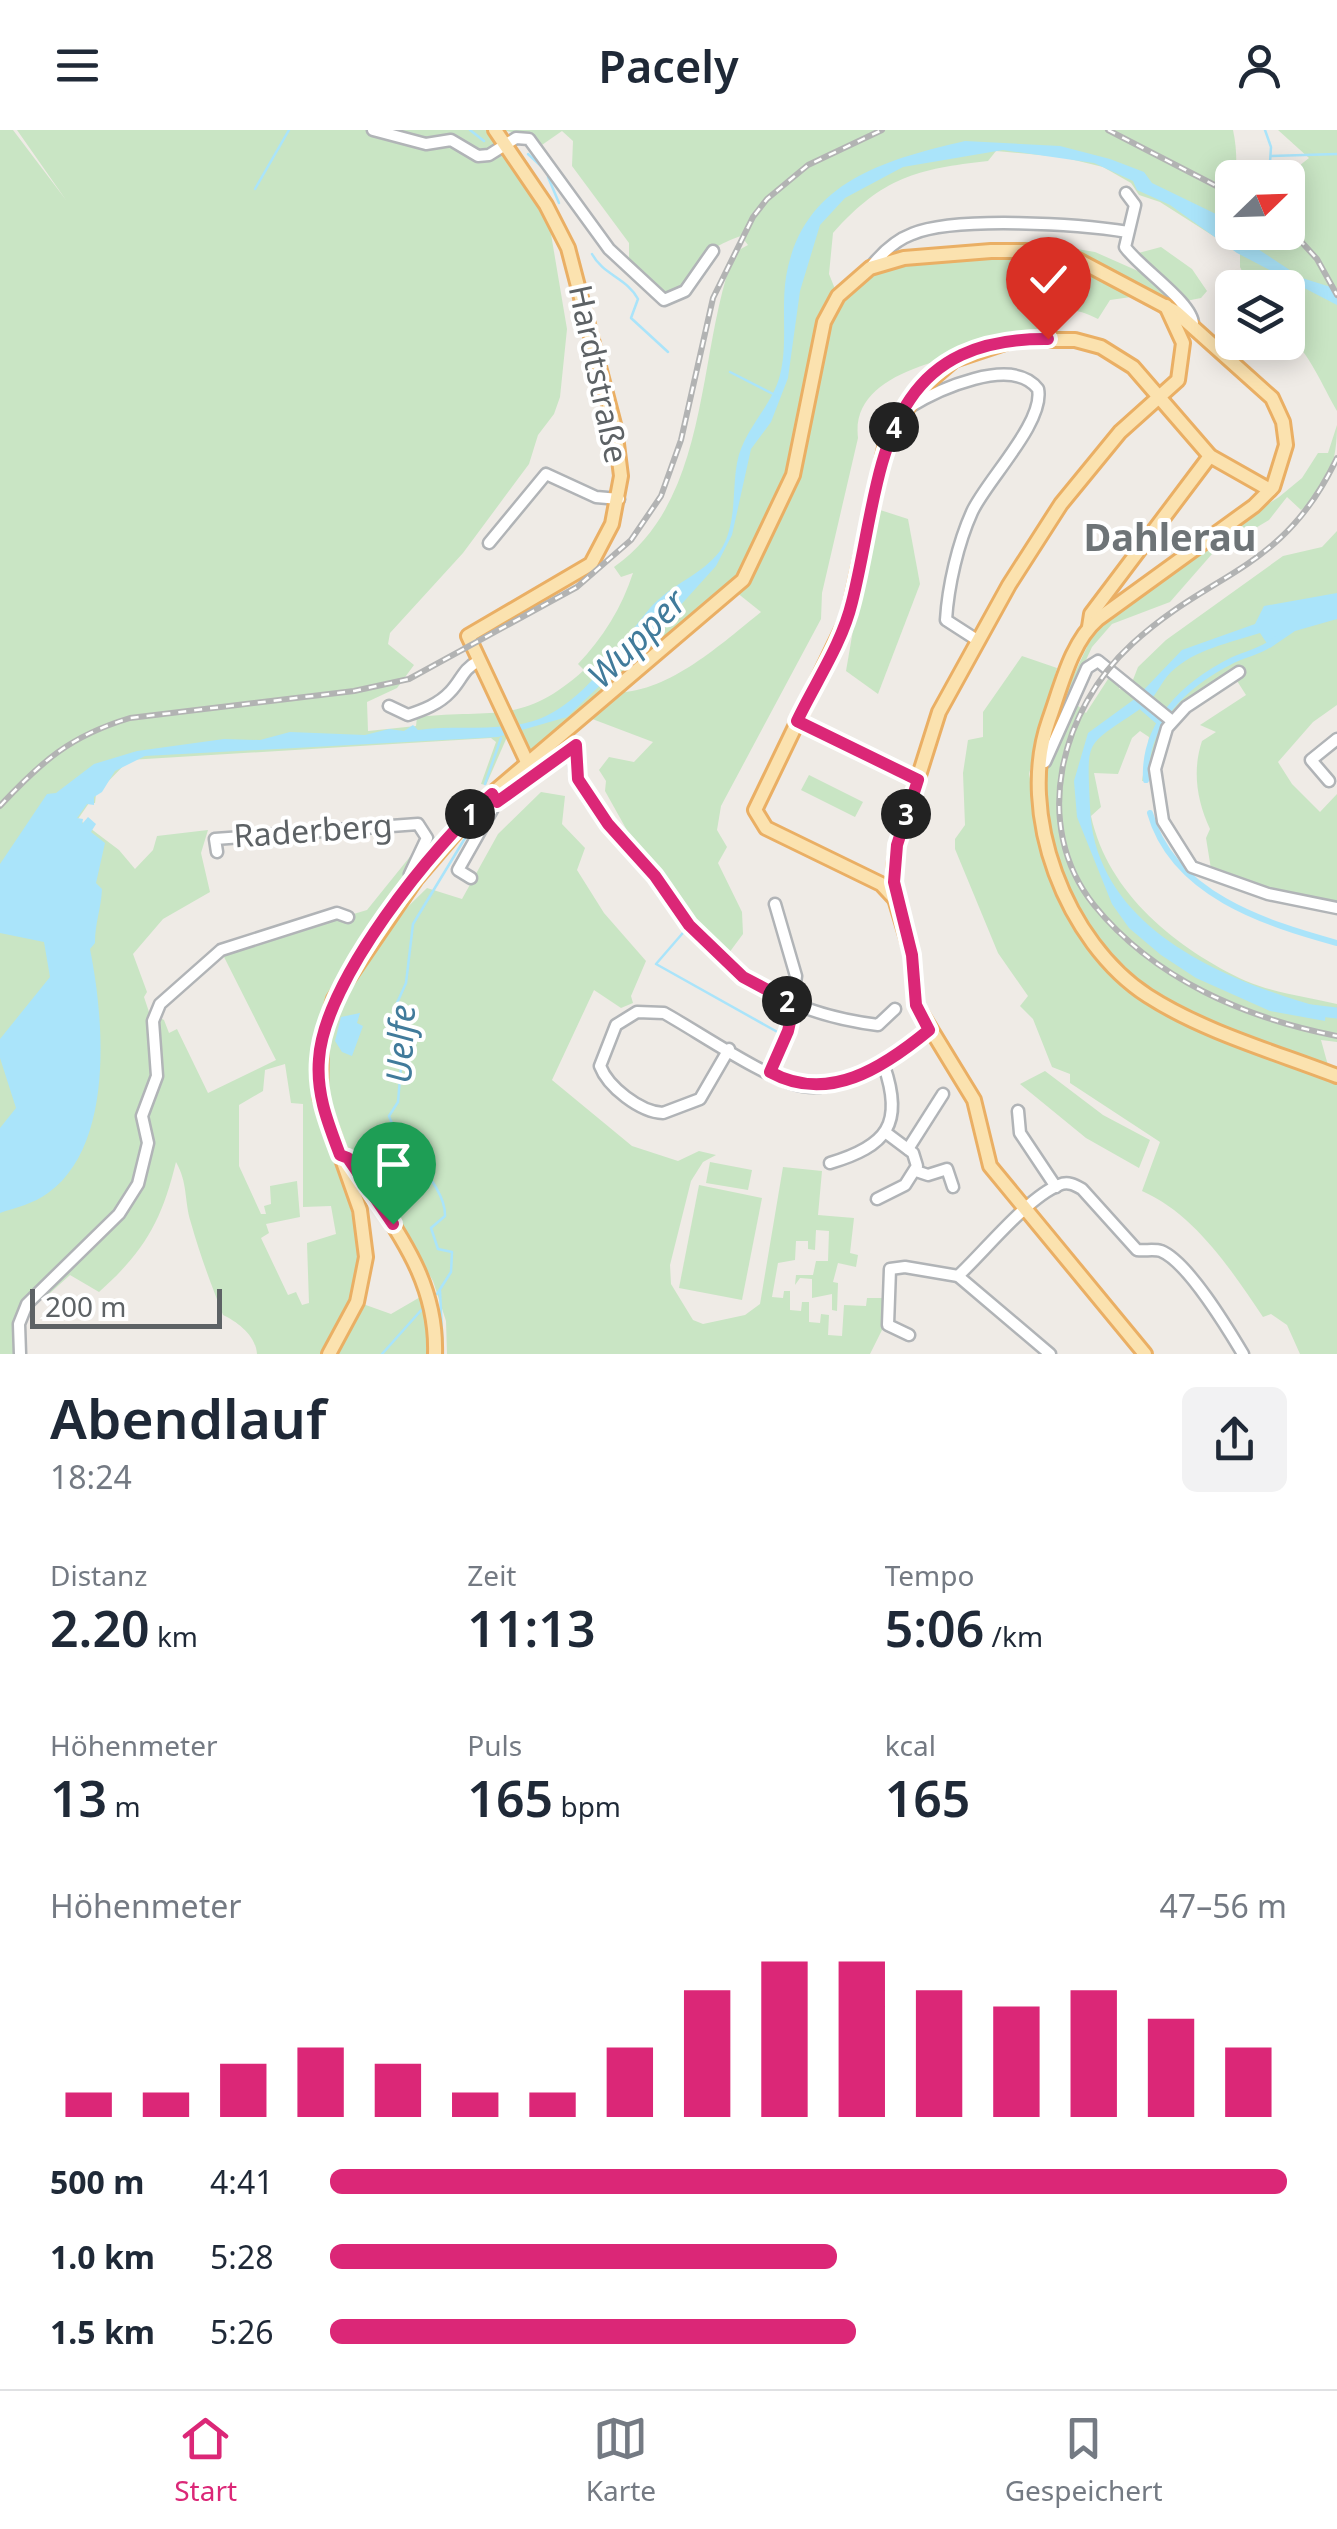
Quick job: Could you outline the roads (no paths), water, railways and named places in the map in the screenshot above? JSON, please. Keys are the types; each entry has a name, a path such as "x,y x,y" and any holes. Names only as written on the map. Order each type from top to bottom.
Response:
{"main road":[{"name":"Hardtstraße","path":"477,662 467,642 469,634 587,568 608,534 619,499 618,442 572,258 553,218 495,130"},
{"path":"328,1354 357,1302 366,1257 363,1222 320,1097 318,1059 324,1026 348,973 416,879 528,764 644,659 719,603 742,580 793,476 824,322 842,291 870,268 931,255 1052,252 1094,267 1193,324 1260,384 1280,411 1286,454 1270,490 1090,627"},
{"path":"1145,1354 990,1166 974,1100 916,1005 912,955 896,902 894,868 939,712 977,640 1061,504 1129,421 1159,398 1180,375 1182,338 1164,304"},
{"path":"896,902 876,882 766,828 756,816 756,802 848,617 878,468 904,411 928,381 960,357 988,345 1024,339 1075,340 1101,346 1128,363 1210,456 1270,490"},
{"path":"1129,421 1153,412 1179,425"},
{"path":"1210,456 1091,614 1090,627 1046,730 1039,775 1043,832 1056,878 1086,930 1131,982 1170,1008 1337,1076"},
{"path":"477,662 528,764"},
{"path":"876,882 894,868"},
{"path":"340,1155 354,1167 420,1272 430,1301 435,1354"}],"street":[{"path":"373,130 426,144 451,140 478,156 522,137 532,141 609,249 664,300 685,291 713,251"},
{"path":"1126,193 1135,205 1128,252 1188,309 1193,324"},
{"path":"870,268 904,237 940,227 1084,224 1128,232"},
{"path":"904,411 935,392 976,380 1016,375 1038,389 1037,410 972,514 953,583 946,620 977,640"},
{"path":"489,543 546,474 596,497 619,499"},
{"path":"390,706 408,715 428,707 449,693 468,666 477,662"},
{"path":"1039,775 1088,667 1103,662 1166,715"},
{"path":"1239,672 1166,715 1156,776 1163,820 1184,861 1268,894 1337,908"},
{"path":"797,721 918,780"},
{"path":"1328,780 1312,760 1337,739"},
{"path":"471,878 458,870 494,798 578,745 578,779 608,824 655,876 689,925 743,977 794,1004 836,1019 878,1025 895,1009"},
{"name":"Raderberg","path":"216,852 215,839 253,833 418,824 427,838 410,874 416,879"},
{"path":"770,1072 788,1031 796,964 776,904"},
{"path":"20,1354 19,1324 26,1304 127,1206 138,1184 148,1143 142,1116 156,1076 152,1021 160,1004 188,974 221,950 337,913 348,917"},
{"path":"729,1050 700,1100 667,1112 646,1109 609,1081 600,1068 616,1025 648,1010 664,1013 770,1072 806,1087 884,1066 929,1030"},
{"path":"830,1163 864,1152 885,1132 893,1102 884,1066"},
{"path":"908,1149 942,1094"},
{"path":"1018,1111 1020,1133 1056,1187"},
{"path":"878,1199 905,1185 916,1171 916,1160 908,1149 885,1132"},
{"path":"916,1171 928,1175 946,1169 953,1187"},
{"path":"958,1276 1056,1187 1079,1187 1137,1250 1159,1250 1169,1257 1208,1300 1243,1354"},
{"path":"909,1335 889,1326 890,1269 906,1267 958,1276 1050,1354"}],"water":[{"path":"965,141 1060,146 1144,172 1152,183 1215,214 1215,237 1170,205 1137,190 1133,181 1094,163 1003,150 903,167 845,198 820,225 800,291 788,378 771,422 751,449 732,535 716,566 659,629 567,717 498,737 145,756 115,771 102,792 94,797 94,805 87,804 77,818 83,819 82,824 88,817 96,824 91,832 105,843 96,883 102,889 95,943 90,949 101,1044 94,1113 85,1144 70,1172 42,1197 0,1213 0,1128 16,1108 0,1058 0,1039 50,977 44,942 0,933 0,864 47,794 56,793 94,764 137,751 224,739 260,740 290,732 365,735 389,729 404,731 413,725 418,730 500,727 531,722 562,707 603,668 650,608 720,551 732,519 740,451 780,375 786,277 795,245 809,218 828,197 851,180 905,157"},
{"path":"1233,250 1259,250 1290,270 1270,270"},
{"path":"1305,279 1337,289 1337,305 1305,288"},
{"path":"1337,593 1337,619 1295,631 1270,648 1260,633 1180,664 1147,703 1093,745 1089,767 1097,850 1114,886 1140,917 1208,965 1247,983 1326,1009 1325,1021 1270,1011 1196,978 1129,928 1112,904 1077,817 1074,781 1088,733 1136,698 1182,650 1255,624 1264,606"},
{"path":"360,1013 357,1023 363,1026 352,1056 342,1052 335,1041 341,1017"}],"waterway":[{"path":"255,189 289,130"},
{"path":"470,130 484,141"},
{"path":"1265,130 1271,147 1270,160"},
{"path":"528,154 541,166"},
{"path":"1271,156 1337,154"},
{"path":"548,177 559,203"},
{"path":"592,254 633,292 638,299 631,318 668,352"},
{"path":"730,372 777,396"},
{"path":"1146,780 1152,741 1170,708 1215,670 1275,640"},
{"path":"1137,703 1159,722"},
{"name":"Uelfe","path":"485,784 501,738"},
{"path":"1150,813 1162,841 1179,865 1200,884 1252,914 1337,943"},
{"name":"Uelfe","path":"437,1294 451,1272 452,1252 438,1249 431,1228 445,1216 443,1204 389,1116 398,1102 403,1043 397,1003 406,983 413,924 470,830"},
{"path":"659,897 671,908"},
{"path":"688,927 656,964 781,1034"},
{"name":"Wupper","path":"1311,1010 1337,1013"},
{"path":"440,1291 443,1354"},
{"name":"Uelfe","path":"382,1354 424,1307"}],"railway":[{"path":"0,806 58,752 109,725 130,718 354,691 409,679 577,587 631,540 661,496 681,440 713,298 753,217 767,199 808,165 882,130"},
{"path":"1108,130 1215,185"},
{"path":"1305,246 1337,295"},
{"path":"1337,458 1316,496 1270,547 1162,619 1107,671 1072,734 1062,769 1059,804 1063,840 1074,873 1094,905 1144,954 1204,992 1236,1006 1337,1036"}],"district":[{"name":"Dahlerau","path":"1170,538"}]}
